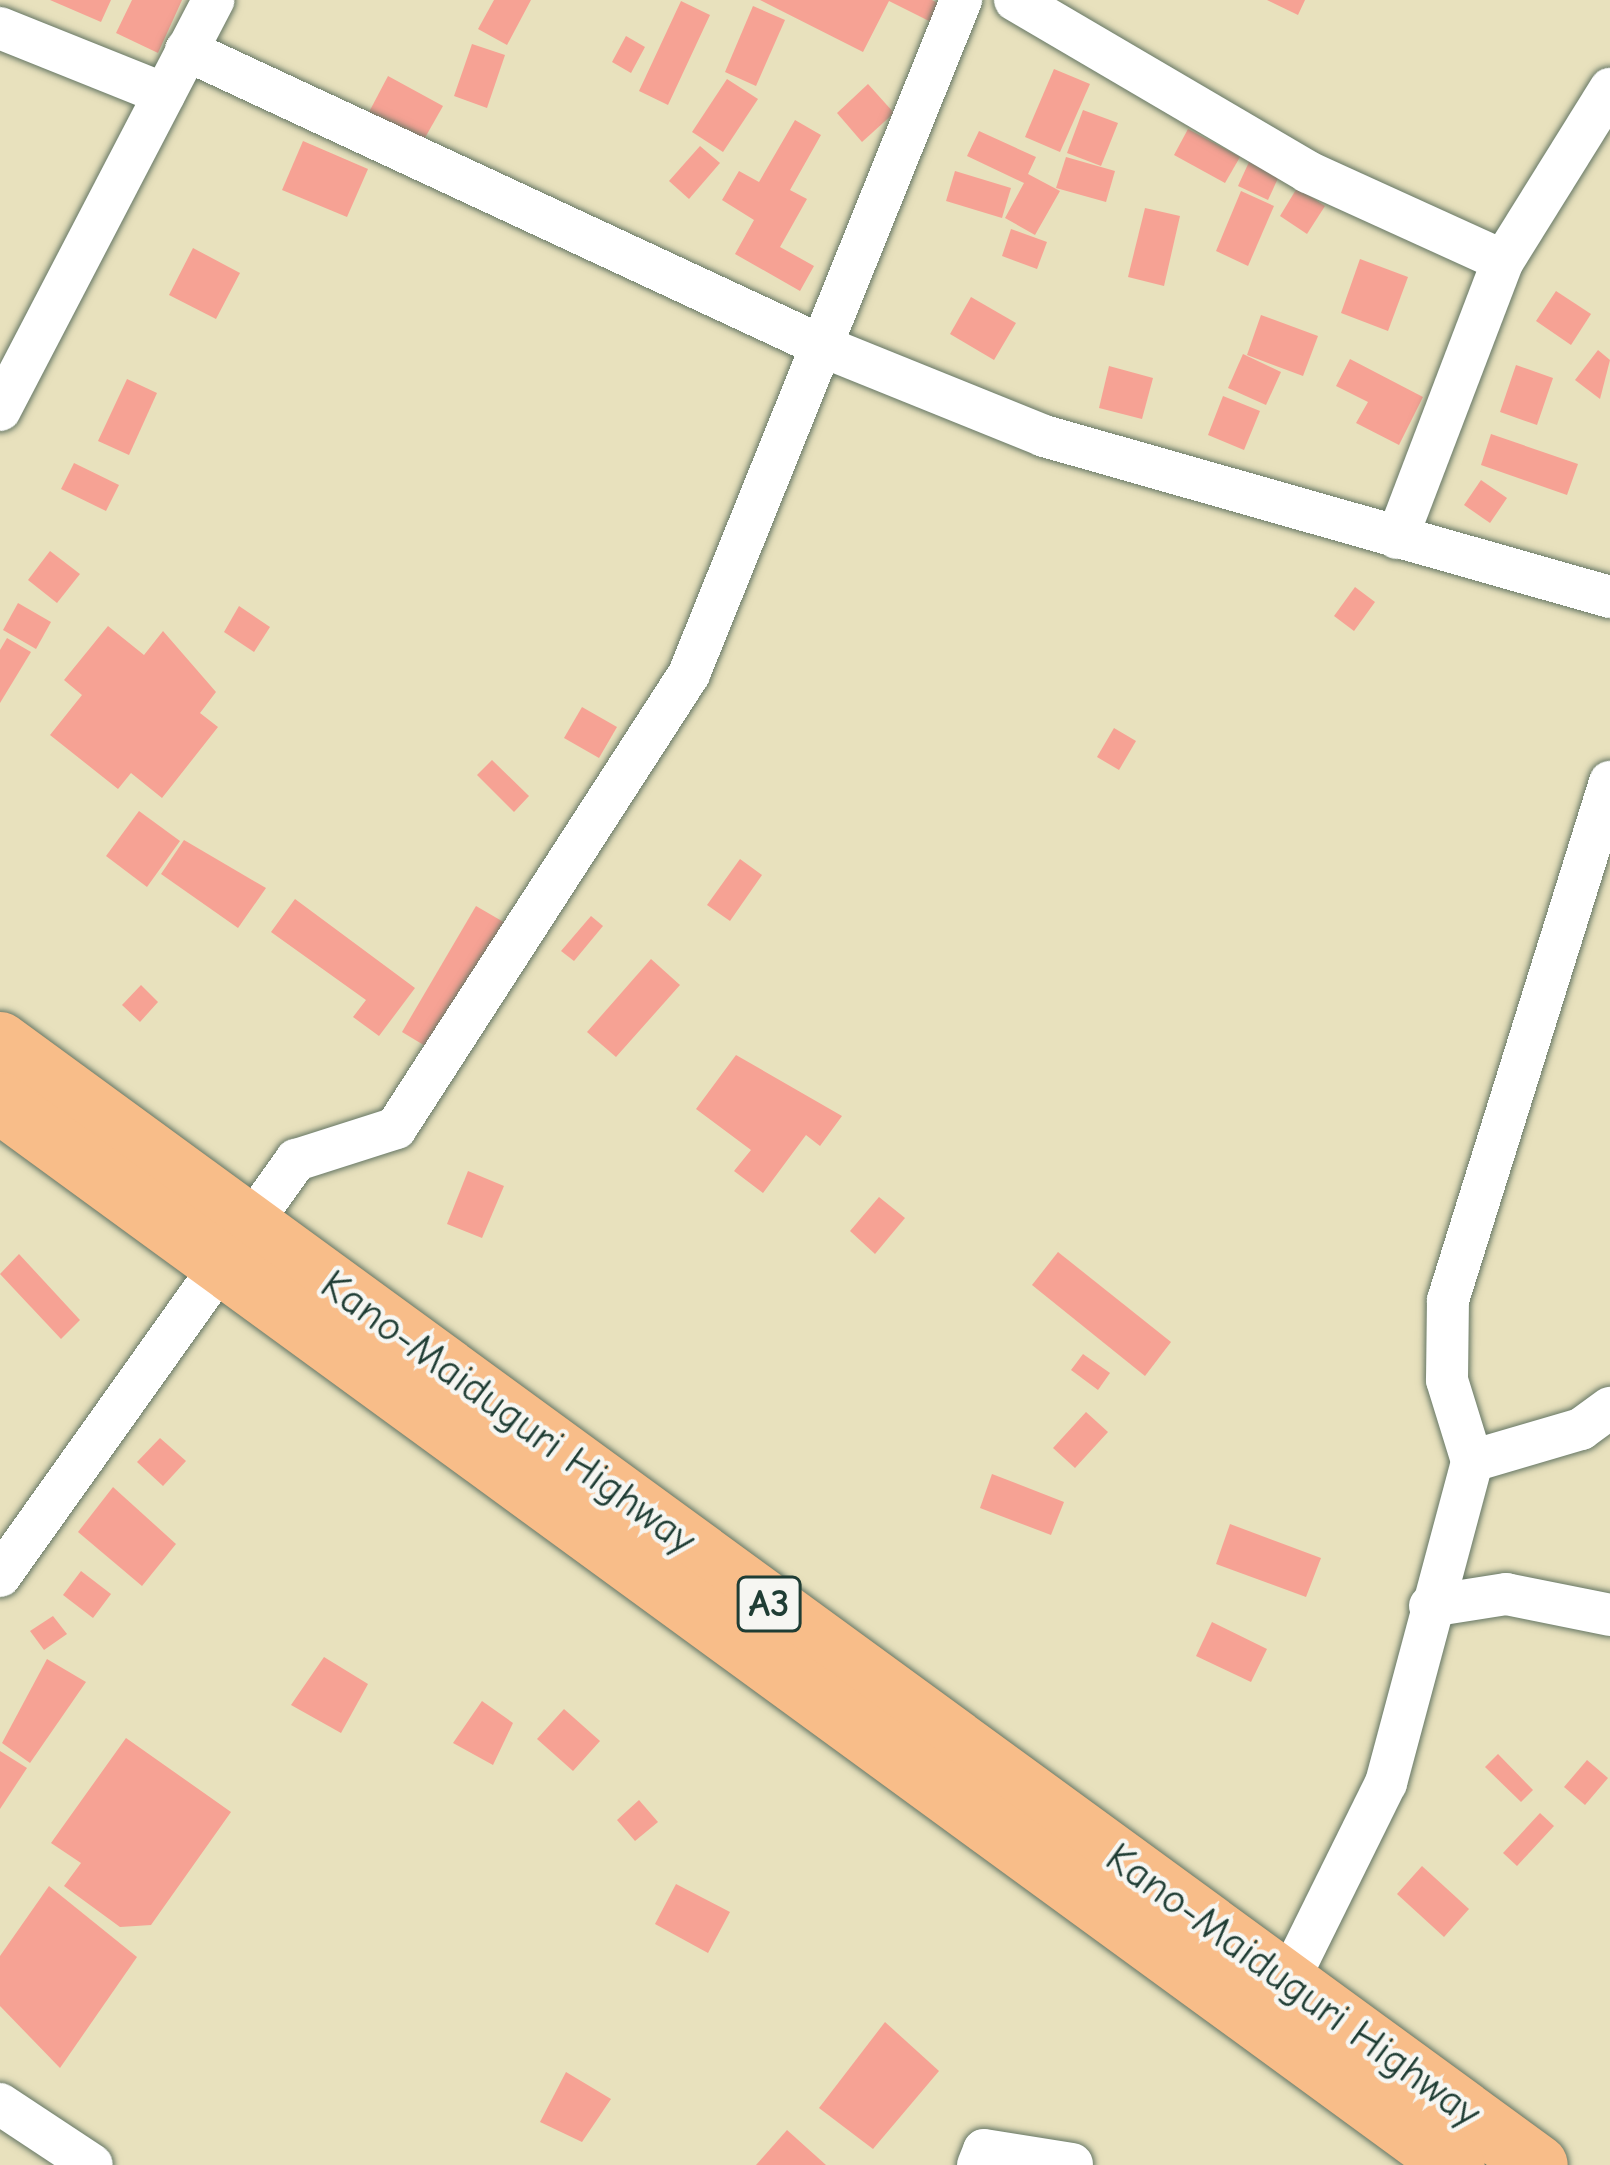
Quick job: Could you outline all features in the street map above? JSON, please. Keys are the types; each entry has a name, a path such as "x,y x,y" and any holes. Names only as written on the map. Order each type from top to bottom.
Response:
{"highway":[{"name":"Kano-Maiduguri Highway","path":"0,1042 240,1248 1455,2165"},
{"name":"Kano-Maiduguri Highway","path":"0,1103 240,1248 1288,1982 1538,2165"}],"street":[{"path":"0,410 213,0"},
{"path":"0,1576 240,1248 296,1160 396,1127 689,674 961,0"},
{"path":"1016,0 1308,172 1502,261"},
{"path":"0,28 164,94"},
{"path":"186,50 824,346 1044,436 1610,597"},
{"path":"1397,538 1502,261 1610,89"},
{"path":"1288,1982 1386,1783 1472,1461 1447,1380 1448,1300 1610,782"},
{"path":"1472,1461 1581,1429 1610,1408"},
{"path":"1430,1606 1506,1594 1610,1615"},
{"path":"0,2104 92,2165"},
{"path":"978,2165 984,2150 1072,2164"}],"building":[{"path":"50,0 111,0 101,22"},
{"path":"132,0 182,0 158,53 116,33"},
{"path":"494,0 531,0 507,45 478,29"},
{"path":"760,0 932,0 940,4 931,22 889,1 863,52"},
{"path":"1267,0 1305,0 1298,15"},
{"path":"681,1 710,15 668,105 639,91"},
{"path":"753,6 785,20 756,86 725,72"},
{"path":"626,36 645,47 631,73 612,62"},
{"path":"472,44 505,55 487,108 454,96"},
{"path":"1054,69 1090,84 1060,152 1025,137"},
{"path":"388,76 443,106 422,143 368,114"},
{"path":"727,79 758,99 723,152 692,132"},
{"path":"868,84 894,113 862,142 837,113"},
{"path":"1083,110 1118,123 1101,166 1067,153"},
{"path":"795,120 821,135 790,190 807,199 780,247 814,266 800,291 735,254 754,220 722,200 739,171 759,182"},
{"path":"1188,129 1240,157 1225,183 1174,155"},
{"path":"979,131 1036,157 1028,174 1060,191 1035,235 1005,218 1024,183 967,156"},
{"path":"303,141 368,169 347,217 282,190"},
{"path":"700,146 720,163 689,199 669,181"},
{"path":"1066,157 1115,171 1106,202 1056,188"},
{"path":"1249,162 1279,176 1268,200 1238,186"},
{"path":"955,171 1011,188 1002,218 946,201"},
{"path":"1297,188 1325,206 1307,234 1280,216"},
{"path":"1241,191 1274,206 1248,266 1216,251"},
{"path":"1145,208 1180,216 1164,286 1128,277"},
{"path":"1011,229 1047,242 1037,269 1002,256"},
{"path":"193,248 240,273 216,319 169,295"},
{"path":"1360,259 1408,277 1388,331 1341,313"},
{"path":"1556,291 1591,314 1571,345 1536,321"},
{"path":"971,297 1016,323 994,360 950,334"},
{"path":"1261,315 1318,336 1303,376 1247,355"},
{"path":"1598,350 1610,360 1600,399 1575,380"},
{"path":"1243,354 1281,372 1266,405 1228,388"},
{"path":"1350,359 1423,397 1399,445 1356,423 1368,402 1336,386"},
{"path":"1516,365 1553,378 1537,425 1500,412"},
{"path":"1109,366 1153,378 1142,419 1099,408"},
{"path":"127,379 157,393 129,455 98,441"},
{"path":"1223,396 1260,411 1244,450 1208,435"},
{"path":"1491,434 1578,464 1567,495 1481,465"},
{"path":"74,463 119,485 106,511 61,489"},
{"path":"1481,480 1507,498 1490,523 1464,505"},
{"path":"50,551 80,574 57,603 28,580"},
{"path":"1355,587 1375,602 1354,631 1334,616"},
{"path":"18,603 51,622 36,649 3,630"},
{"path":"239,606 270,627 254,652 224,632"},
{"path":"108,626 144,655 163,631 216,692 200,713 218,727 162,798 131,773 118,789 50,735 82,695 64,680"},
{"path":"7,638 31,652 0,703 0,650"},
{"path":"582,707 617,727 599,758 564,738"},
{"path":"1114,728 1136,741 1119,770 1097,757"},
{"path":"492,760 529,796 514,812 477,775"},
{"path":"139,811 180,841 147,887 106,856"},
{"path":"184,840 266,888 238,928 161,874"},
{"path":"740,859 762,875 730,921 707,905"},
{"path":"295,899 415,988 379,1036 353,1017 366,1000 271,932"},
{"path":"476,906 507,924 432,1050 402,1032"},
{"path":"591,916 603,926 574,961 561,951"},
{"path":"651,959 680,985 616,1057 587,1032"},
{"path":"141,985 158,1002 140,1022 122,1005"},
{"path":"736,1055 842,1116 820,1146 806,1135 763,1193 734,1171 751,1150 696,1109"},
{"path":"468,1171 504,1186 482,1238 447,1224"},
{"path":"879,1197 905,1218 875,1254 850,1231"},
{"path":"1058,1252 1171,1342 1145,1376 1032,1285"},
{"path":"19,1254 80,1320 61,1339 0,1274"},
{"path":"1083,1354 1110,1373 1098,1390 1071,1370"},
{"path":"1086,1412 1108,1432 1075,1468 1053,1448"},
{"path":"160,1438 186,1461 163,1486 137,1462"},
{"path":"992,1474 1064,1502 1051,1535 980,1508"},
{"path":"113,1487 176,1544 142,1586 78,1532"},
{"path":"1230,1524 1321,1558 1306,1597 1216,1564"},
{"path":"81,1571 111,1594 93,1618 63,1595"},
{"path":"53,1616 67,1634 44,1650 30,1631"},
{"path":"1212,1622 1267,1649 1251,1682 1196,1656"},
{"path":"324,1657 368,1684 341,1733 291,1705"},
{"path":"47,1659 86,1682 30,1763 2,1743"},
{"path":"482,1701 513,1723 493,1765 453,1743"},
{"path":"564,1709 600,1741 573,1771 537,1739"},
{"path":"126,1738 231,1812 151,1925 120,1927 64,1886 81,1863 51,1843"},
{"path":"0,1751 27,1768 0,1809"},
{"path":"1498,1754 1533,1790 1521,1802 1485,1767"},
{"path":"1587,1760 1608,1778 1585,1805 1564,1787"},
{"path":"639,1800 658,1822 635,1841 617,1820"},
{"path":"1540,1813 1554,1826 1517,1866 1503,1853"},
{"path":"1422,1866 1469,1909 1444,1937 1397,1894"},
{"path":"676,1884 730,1912 708,1953 655,1924"},
{"path":"49,1886 137,1957 60,2068 0,2006 0,1956"},
{"path":"885,2022 939,2071 873,2149 819,2108"},
{"path":"566,2072 611,2099 582,2142 540,2122"},
{"path":"787,2130 826,2165 756,2165"}]}
